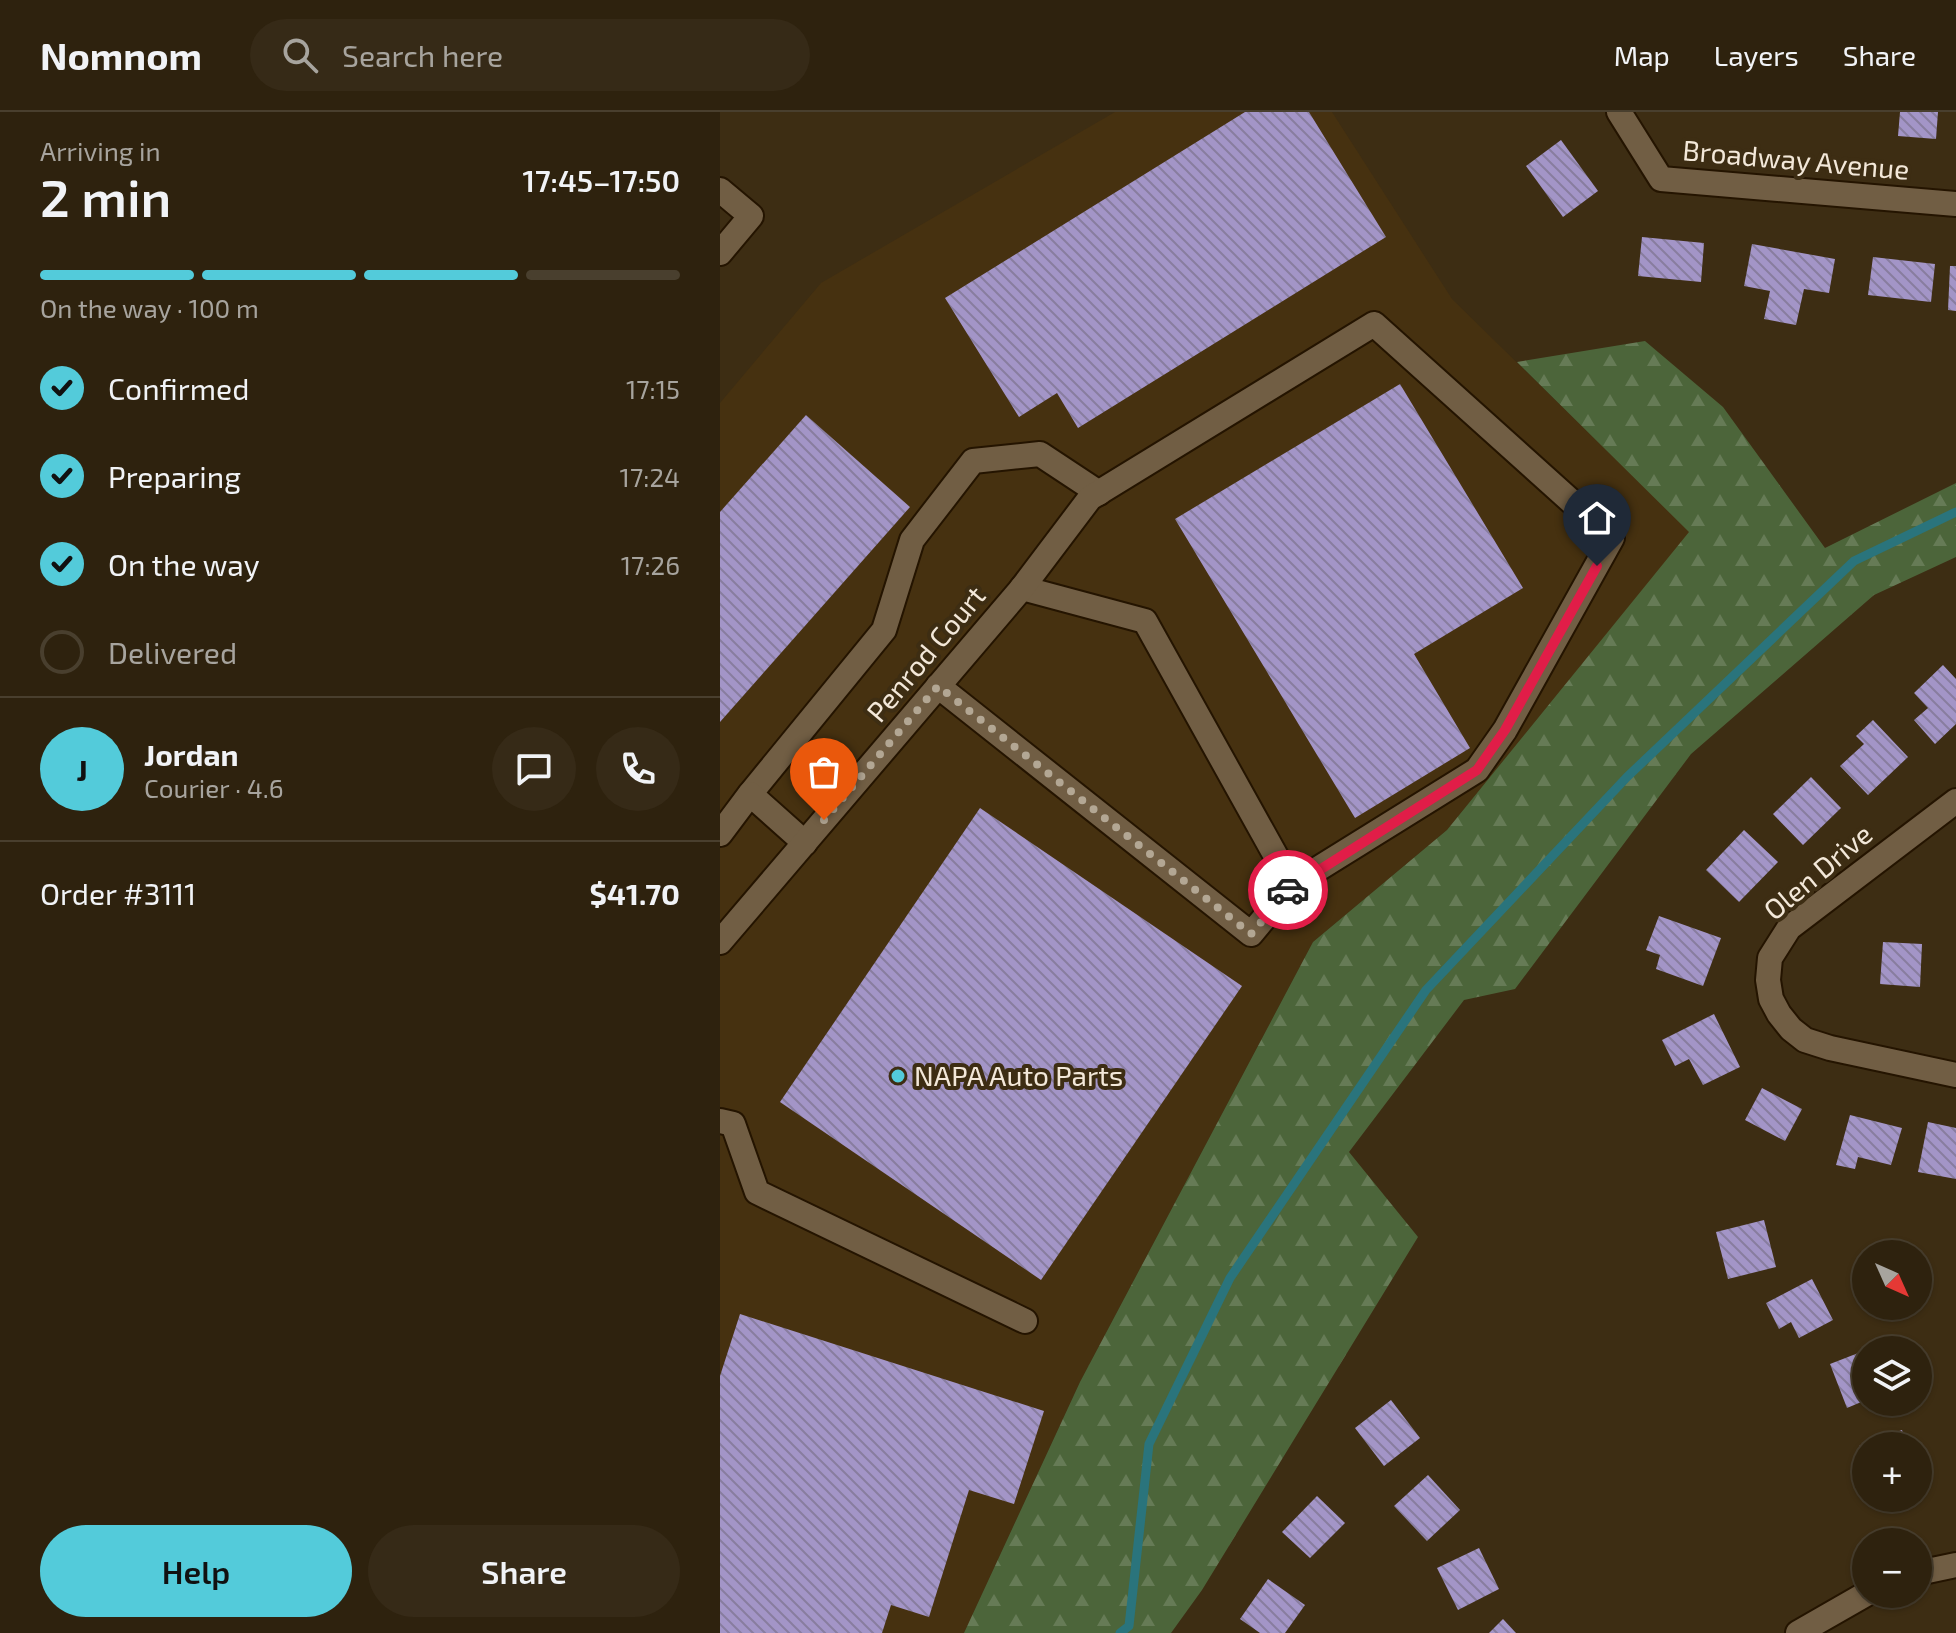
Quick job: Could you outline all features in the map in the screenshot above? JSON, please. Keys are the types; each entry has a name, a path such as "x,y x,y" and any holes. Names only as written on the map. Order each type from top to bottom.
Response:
{"street":[{"name":"Broadway Avenue","path":"1619,112 1661,179 1956,204"},
{"path":"720,190 751,216 720,253"},
{"name":"Penrod Court","path":"720,942 1022,588 1090,498 1374,324 1612,538 1505,730 1477,770 1292,885"},
{"path":"720,834 884,630 912,540 973,461 1040,454 1099,493"},
{"path":"938,686 1251,934 1292,885 1145,621 1022,588"},
{"path":"750,794 805,843"},
{"name":"Olen Drive","path":"1956,801 1789,928 1770,958 1768,980 1771,999 1779,1014 1805,1040 1956,1075"},
{"path":"720,1121 733,1124 757,1192 1025,1321"},
{"path":"1932,1570 1956,1565"},
{"path":"1798,1633 1852,1602"}],"shaded area":[{"path":"1115,112 1332,112 1452,299 1690,532 1447,830 1313,942 1080,1382 964,1633 720,1633 720,403 821,283"}],"green space":[{"path":"1645,341 1723,407 1825,548 1956,483 1956,557 1874,595 1691,754 1515,989 1464,1000 1349,1152 1418,1237 1202,1590 1171,1633 964,1633 1080,1382 1313,942 1447,830 1689,532 1517,362"}],"building":[{"path":"1245,112 1309,112 1386,237 1078,428 1057,393 1019,417 945,298"},
{"path":"1900,112 1938,112 1936,139 1898,136"},
{"path":"1561,140 1598,191 1563,217 1526,166"},
{"path":"1642,237 1704,243 1701,282 1638,276"},
{"path":"1752,244 1835,259 1829,293 1804,289 1796,325 1764,319 1770,291 1744,286"},
{"path":"1873,257 1935,264 1931,302 1868,295"},
{"path":"1950,266 1956,266 1956,311 1948,310"},
{"path":"1400,384 1523,588 1414,654 1470,748 1355,818 1175,519"},
{"path":"806,415 910,507 720,722 720,512"},
{"path":"1943,665 1956,679 1956,724 1935,744 1914,720 1928,708 1914,693"},
{"path":"1873,720 1908,757 1868,795 1840,766 1864,744 1856,736"},
{"path":"1811,777 1841,808 1803,845 1773,814"},
{"path":"980,808 1242,986 1041,1280 780,1102"},
{"path":"1744,830 1778,862 1739,902 1706,870"},
{"path":"1659,916 1721,938 1703,986 1656,969 1660,955 1646,950"},
{"path":"1883,942 1922,944 1920,987 1880,984"},
{"path":"1714,1014 1740,1067 1703,1085 1689,1059 1675,1066 1662,1040"},
{"path":"1762,1088 1802,1109 1785,1141 1745,1120"},
{"path":"1850,1115 1902,1128 1891,1165 1858,1157 1855,1169 1836,1165"},
{"path":"1928,1122 1956,1128 1956,1179 1918,1172"},
{"path":"1764,1220 1776,1267 1728,1279 1716,1232"},
{"path":"1812,1279 1833,1320 1799,1338 1791,1322 1779,1329 1766,1303"},
{"path":"740,1314 1044,1411 1014,1504 969,1490 929,1617 891,1605 882,1633 720,1633 720,1376"},
{"path":"1852,1355 1852,1406 1847,1408 1830,1364"},
{"path":"1391,1400 1420,1438 1384,1466 1355,1428"},
{"path":"1428,1475 1460,1510 1427,1541 1394,1506"},
{"path":"1317,1496 1345,1523 1310,1558 1282,1532"},
{"path":"1479,1548 1499,1589 1458,1610 1437,1568"},
{"path":"1268,1579 1305,1605 1285,1633 1260,1633 1240,1619"},
{"path":"1503,1619 1516,1633 1489,1633"}],"waterway":[{"path":"1120,1633 1129,1626 1149,1444 1230,1278 1426,990 1627,777 1854,561 1956,512"}],"way so far":[{"path":"824,820 938,686 1251,934 1288,890"}],"place":[{"name":"NAPA Auto Parts","path":"898,1076"}],"route":[{"path":"1288,890 1477,770 1505,730 1597,566"}]}
